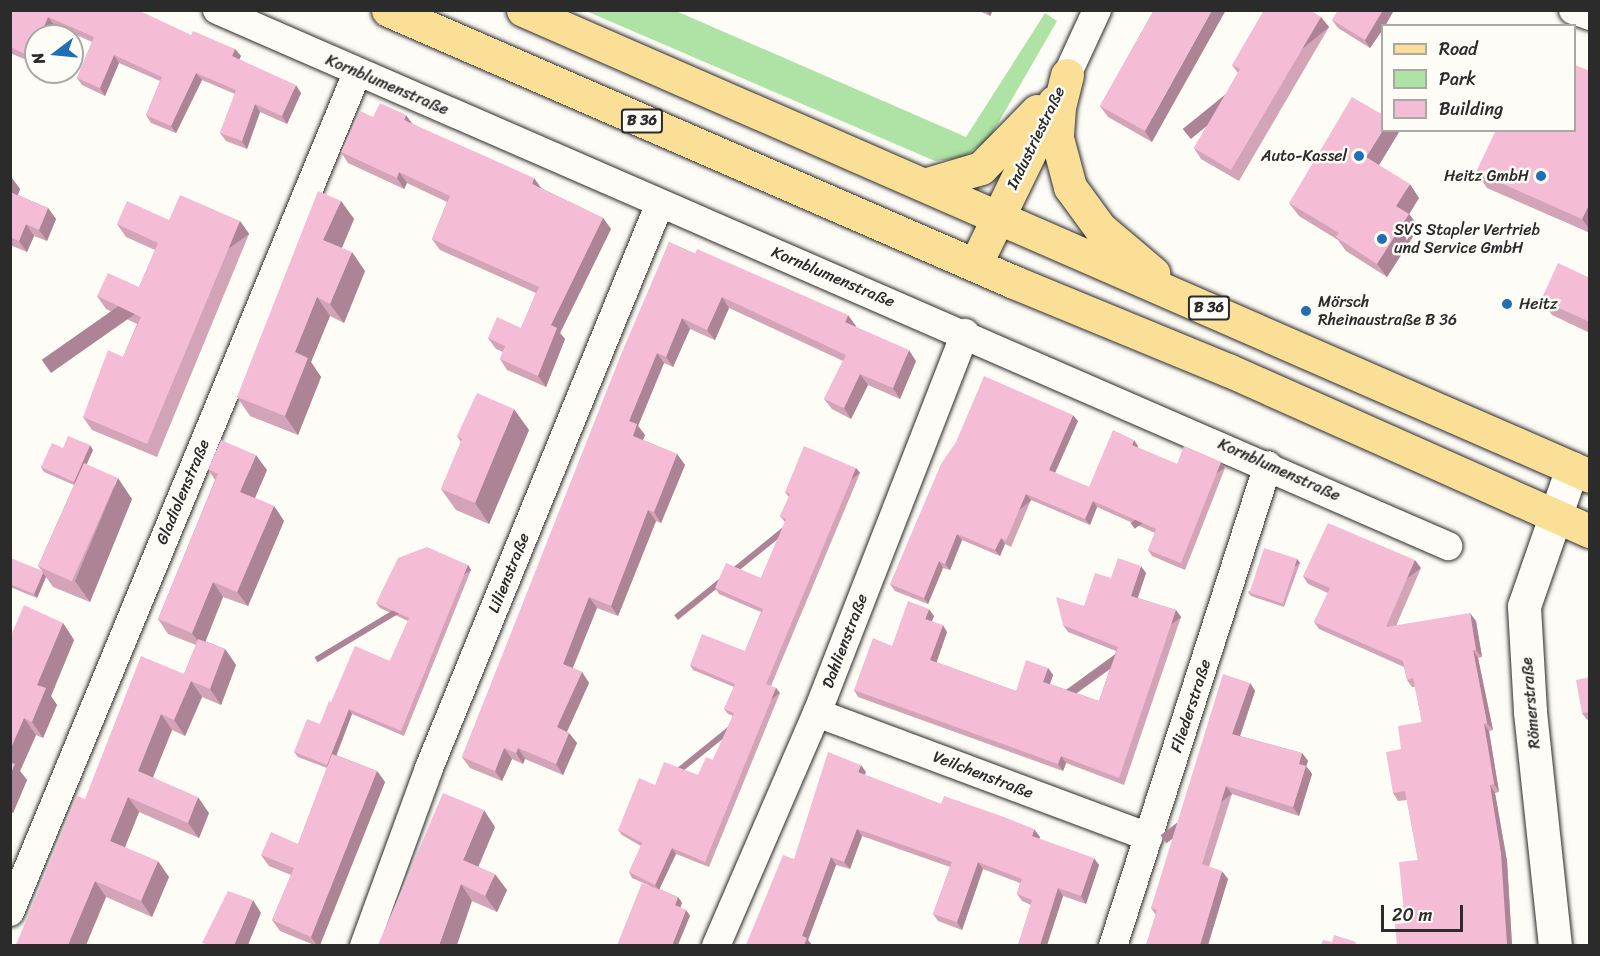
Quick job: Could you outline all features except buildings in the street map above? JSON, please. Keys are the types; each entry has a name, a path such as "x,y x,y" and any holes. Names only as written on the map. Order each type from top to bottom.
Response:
{"main road":[{"name":"B 36","path":"388,10 975,265 1228,370 1590,531"},
{"name":"B 36","path":"524,10 998,215 1581,472"},
{"name":"Industriestraße","path":"975,265 1067,75"},
{"path":"927,184 981,168 1018,133 1067,75"},
{"path":"1067,75 1059,107 1057,138 1070,187 1100,228 1180,296"}],"street":[{"name":"Kornblumenstraße","path":"218,10 357,73 1268,465 1448,546"},
{"name":"Industriestraße","path":"1067,75 1097,10"},
{"path":"1573,10 1590,16"},
{"name":"Gladiolenstraße","path":"10,912 357,73"},
{"name":"Lilienstraße","path":"364,945 429,768 660,203"},
{"name":"Dahlienstraße","path":"716,945 817,713 965,333"},
{"name":"Fliederstraße","path":"1113,945 1268,465"},
{"name":"Römerstraße","path":"1556,945 1530,711 1524,606 1557,517 1581,472"},
{"name":"Veilchenstraße","path":"817,713 1149,837"}],"green space":[{"path":"586,11 676,11 966,137 1045,13 1057,21 989,139 962,158 935,161"}],"place":[{"name":"Auto-Kassel","path":"1359,156"},
{"name":"Heitz GmbH","path":"1541,176"},
{"name":"SVS Stapler Vertrieb und Service GmbH","path":"1382,239"},
{"name":"Heitz","path":"1507,304"},
{"name":"Mörsch Rheinaustraße B 36","path":"1306,311"}]}
